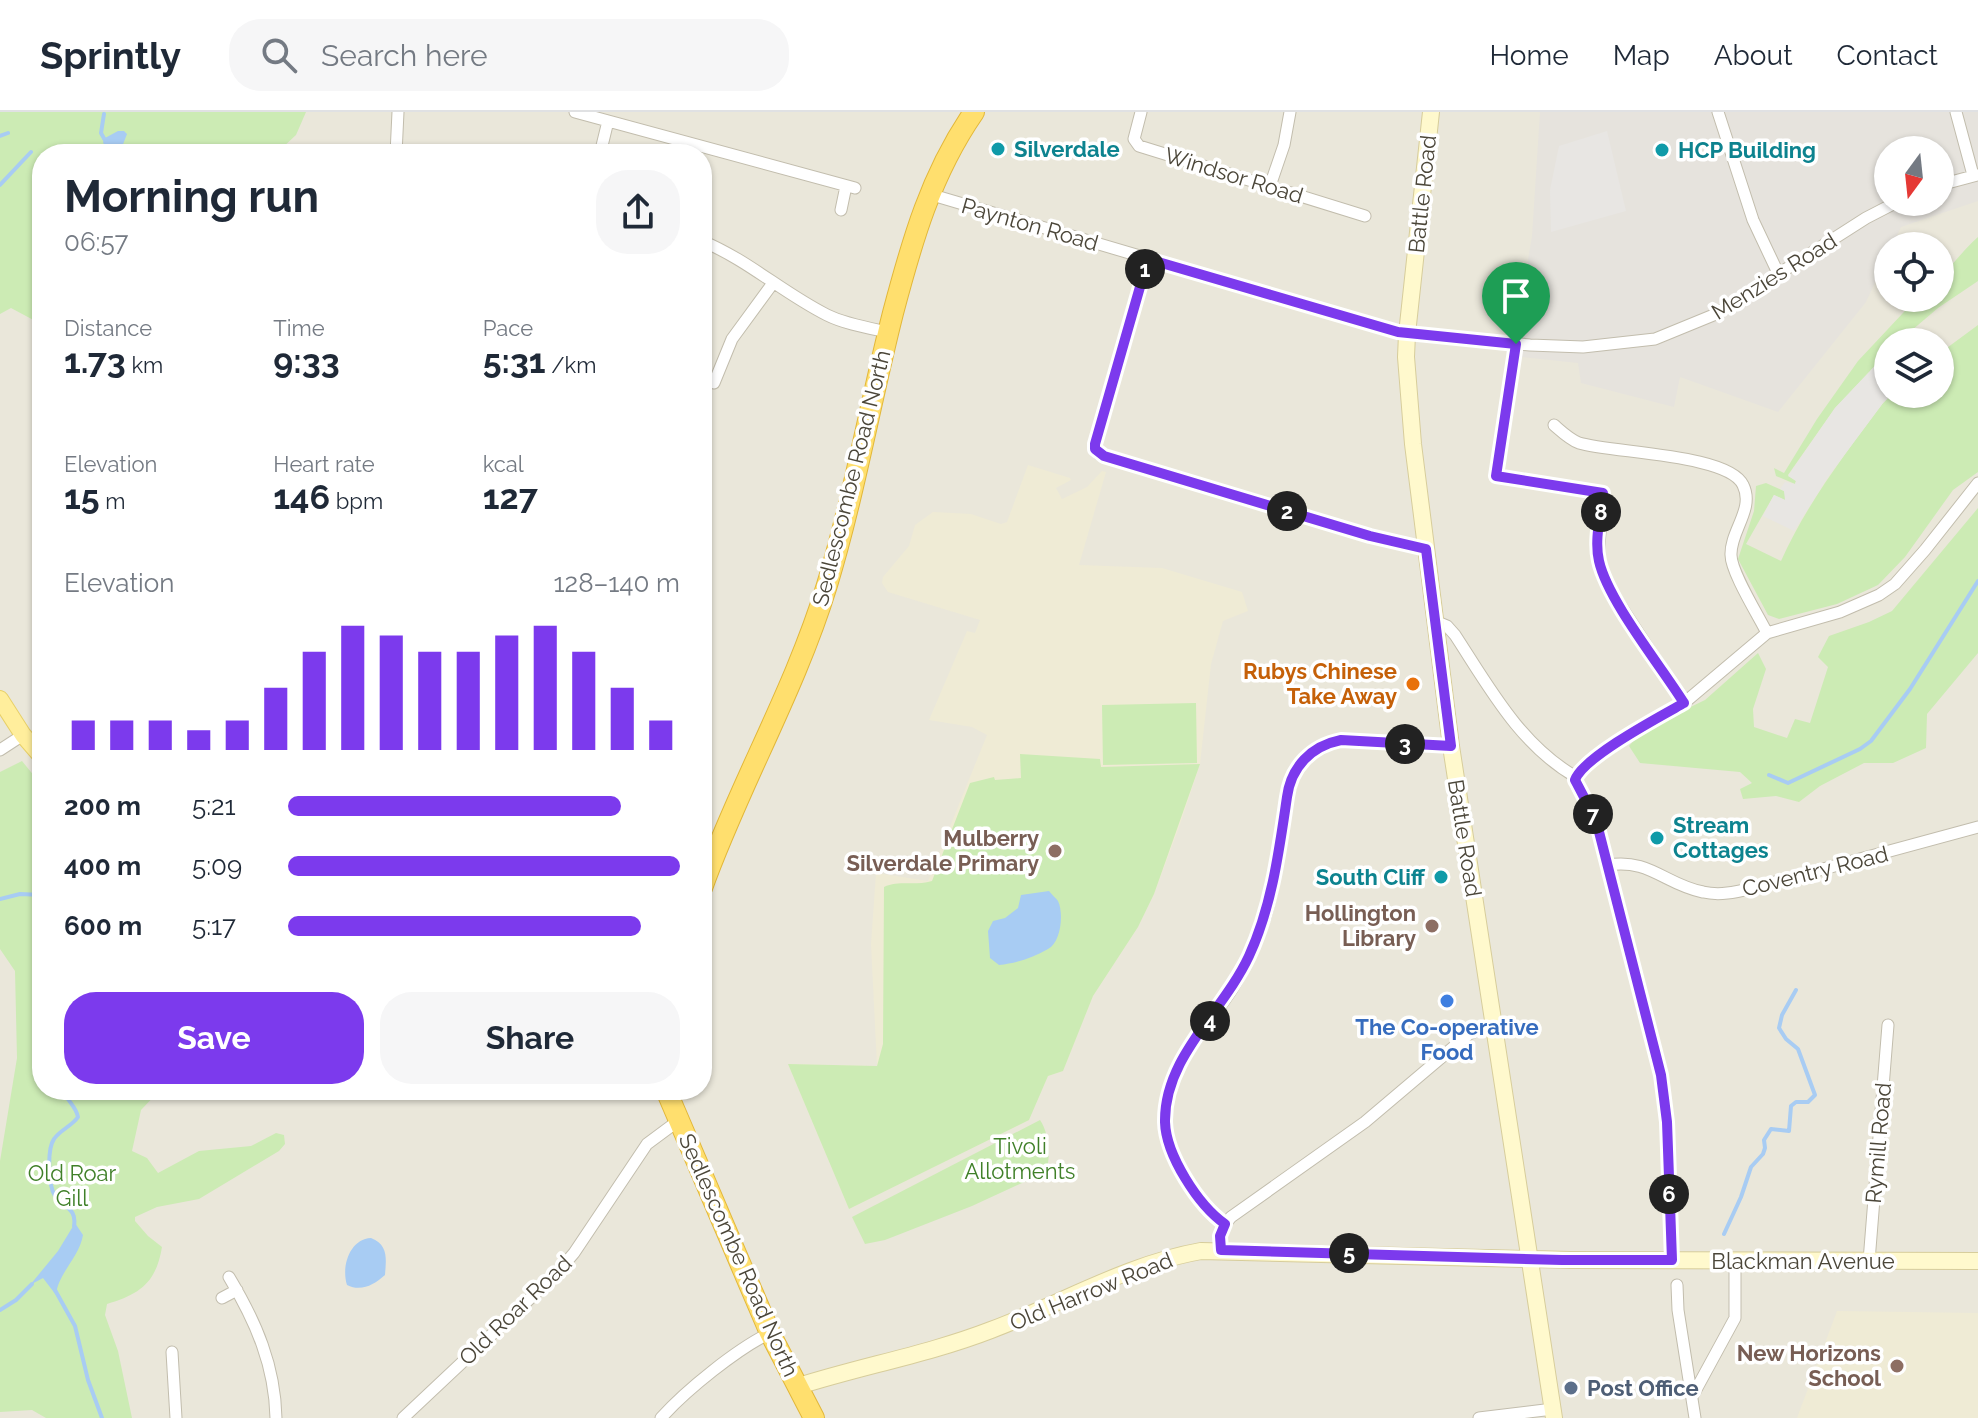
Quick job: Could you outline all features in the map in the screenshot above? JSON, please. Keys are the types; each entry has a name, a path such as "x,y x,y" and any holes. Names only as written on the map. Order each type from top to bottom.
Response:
{"highway":[{"name":"Sedlescombe Road North","path":"712,863 792,680 826,588 917,222 974,112"},
{"name":"Sedlescombe Road North","path":"670,1100 770,1333 814,1418"}],"main road":[{"name":"Battle Road","path":"1431,112 1407,334 1413,444 1451,746 1554,1414"},
{"path":"0,699 32,745"},
{"name":"Old Harrow Road","path":"799,1386 986,1332 1060,1303 1145,1264 1171,1256 1221,1250 1531,1259"},
{"name":"Blackman Avenue","path":"1531,1259 1978,1261"}],"street":[{"path":"396,144 398,112"},
{"path":"575,112 692,144"},
{"name":"Windsor Road","path":"1141,112 1134,139 1139,146 1365,216"},
{"path":"1270,186 1284,145 1290,112"},
{"path":"1718,112 1753,220 1778,273"},
{"path":"1954,181 1976,175 1956,112"},
{"path":"602,144 608,121"},
{"path":"712,149 850,187 841,210"},
{"name":"Paynton Road","path":"929,194 1407,334"},
{"name":"Menzies Road","path":"1407,334 1583,347 1655,339 1716,314 1874,214"},
{"path":"712,246 743,261 830,317 888,332"},
{"path":"1148,259 1095,444 1099,454 1355,532 1426,549"},
{"path":"714,383 732,339 773,283"},
{"path":"1516,344 1496,476 1603,493 1598,559 1609,588 1684,703"},
{"path":"1554,425 1578,442 1711,465 1723,468 1740,480 1747,505 1730,551 1731,564 1767,633"},
{"path":"1672,1260 1667,1122 1661,1075 1596,820 1576,785 1576,777 1583,767 1645,724 1684,703 1767,633 1840,612 1879,595 1895,584 1978,483"},
{"path":"1435,621 1447,626 1455,635 1515,724 1561,768 1576,777"},
{"path":"0,750 23,735"},
{"path":"1225,1224 1201,1204 1172,1149 1165,1124 1168,1097 1175,1071 1234,986 1265,917 1288,787 1296,770 1309,753 1324,743 1341,740 1451,746"},
{"name":"Coventry Road","path":"1608,865 1634,863 1691,889 1721,895 1978,827"},
{"path":"1221,1250 1220,1236 1225,1224 1242,1208 1365,1122 1469,1034 1493,1024"},
{"name":"Rymill Road","path":"1869,1261 1888,1025"},
{"name":"Old Roar Road","path":"403,1418 555,1275 574,1253 647,1144 678,1121"},
{"path":"1692,1397 1716,1358 1735,1318 1735,1261"},
{"path":"229,1277 257,1327 275,1391 276,1418"},
{"path":"1677,1285 1695,1418"},
{"path":"222,1298 237,1290"},
{"path":"661,1418 672,1405 753,1341 770,1333"},
{"path":"172,1352 180,1367 176,1418"},
{"path":"1479,1418 1554,1414"}],"shaded area":[{"path":"0,112 1978,112 1978,1418 0,1418"},
{"path":"1540,112 1978,112 1978,201 1954,209 1954,136 1874,136 1874,216 1934,216 1901,227 1899,232 1874,232 1874,285 1866,302 1778,412 1680,377 1674,407 1581,383 1578,363 1512,356 1532,236"},
{"path":"1607,131 1626,211 1551,232 1550,190 1559,146"},
{"path":"1874,367 1874,408 1879,408 1828,477 1794,531 1763,516 1774,495 1785,500 1784,491 1780,489 1785,482 1795,484 1796,481 1788,476 1835,408"},
{"name":"Mulberry Silverdale Primary","path":"1028,465 1070,478 1056,488 1062,499 1087,487 1102,471 1106,472 1079,565 1162,568 1242,592 1248,611 1223,621 1211,664 1200,764 1178,830 1154,894 1138,927 1093,996 1063,1071 1048,1076 1029,1120 849,1209 788,1064 877,1066 871,944 876,873 928,881 987,735 972,727 929,720 967,631 975,633 980,620 888,592 882,583 883,577 909,546 915,525 933,512 971,514 1001,524 1007,522"},
{"name":"New Horizons School","path":"1837,1311 1978,1313 1978,1418 1797,1418"}],"green space":[{"path":"0,112 306,112 296,135 286,144 32,144 32,319 11,308 0,314"},
{"path":"1978,237 1978,281 1954,297 1954,262"},
{"path":"1904,312 1933,312 1914,328 1889,328"},
{"path":"1978,325 1978,472 1953,490 1905,557 1878,585 1837,604 1779,619 1768,615 1738,559 1754,511 1756,486 1766,483 1784,491 1786,497 1785,500 1774,495 1746,544 1781,561 1815,499 1879,408 1954,408 1954,343"},
{"path":"1874,344 1874,367 1835,408 1788,475 1796,481 1795,484 1776,476 1774,468 1784,473 1858,361"},
{"path":"1978,508 1978,653 1927,714 1926,748 1893,763 1864,763 1820,786 1799,802 1776,796 1743,799 1740,789 1752,783 1740,772 1640,763 1629,746 1643,730 1705,700 1758,653 1766,669 1753,709 1754,727 1787,738 1795,719 1810,723 1828,667 1818,657 1829,636 1892,611"},
{"path":"1196,703 1197,763 1103,765 1102,705"},
{"path":"1020,754 1100,759 1101,767 1200,764 1154,894 1138,927 1093,996 1063,1071 1048,1076 1029,1120 849,1209 788,1064 877,1066 883,1044 884,887 932,881 970,783 994,777 995,780 1021,778"},
{"name":"Old Roar Gill","path":"22,761 32,773 32,1100 150,1100 141,1110 132,1151 147,1158 158,1173 199,1151 251,1146 276,1133 284,1135 285,1144 279,1151 199,1199 157,1207 135,1217 148,1236 162,1247 156,1270 137,1291 107,1304 105,1315 118,1351 132,1418 46,1418 32,1410 0,1412 0,1161 17,1058 15,971 0,949 0,772"},
{"name":"Tivoli Allotments","path":"1040,1120 1048,1145 1046,1172 972,1206 885,1240 865,1244 852,1217"}],"water":[{"path":"118,131 127,134 123,144 104,144 105,138"},
{"path":"1049,891 1058,901 1061,913 1056,941 1036,955 999,965 990,958 988,931 993,921 1005,918 1018,908 1021,895"},
{"path":"75,1223 83,1235 81,1243 60,1280 56,1295 43,1278 30,1285 58,1251"},
{"path":"371,1238 384,1249 385,1275 367,1286 357,1288 347,1285 345,1270 349,1255 358,1243"}],"waterway":[{"path":"104,114 101,133 106,142"},
{"path":"0,136 8,133"},
{"path":"0,185 31,152"},
{"path":"1769,775 1788,783 1871,741 1910,689 1978,581"},
{"path":"0,899 32,895"},
{"path":"1724,1234 1751,1167 1763,1154 1764,1140 1771,1129 1789,1131 1791,1106 1796,1102 1808,1102 1815,1095 1798,1049 1779,1028 1782,1015 1796,990"},
{"path":"69,1100 78,1117 54,1139 49,1159 53,1191 74,1215 74,1226"},
{"path":"0,1310 32,1284"},
{"path":"55,1290 75,1326 88,1380 102,1418"}],"place":[{"name":"Silverdale","path":"998,149"},
{"name":"HCP Building","path":"1662,150"},
{"name":"Rubys Chinese Take Away","path":"1413,684"},
{"name":"Stream Cottages","path":"1657,838"},
{"name":"Mulberry Silverdale Primary","path":"1055,851"},
{"name":"South Cliff","path":"1441,877"},
{"name":"Hollington Library","path":"1432,926"},
{"name":"The Co-operative Food","path":"1447,1001"},
{"name":"New Horizons School","path":"1897,1366"},
{"name":"Post Office","path":"1571,1388"}],"route":[{"path":"1148,259 1380,328 1407,334 1516,344 1496,476 1603,493 1598,559 1609,588 1684,703 1645,724 1583,767 1575,780 1596,820 1661,1075 1667,1122 1672,1260 1562,1260 1221,1250 1220,1236 1225,1224 1201,1204 1172,1149 1165,1124 1168,1097 1175,1071 1234,986 1265,917 1288,787 1309,753 1324,743 1359,740 1451,746 1426,549 1370,536 1104,456 1095,449 1148,259"}]}
